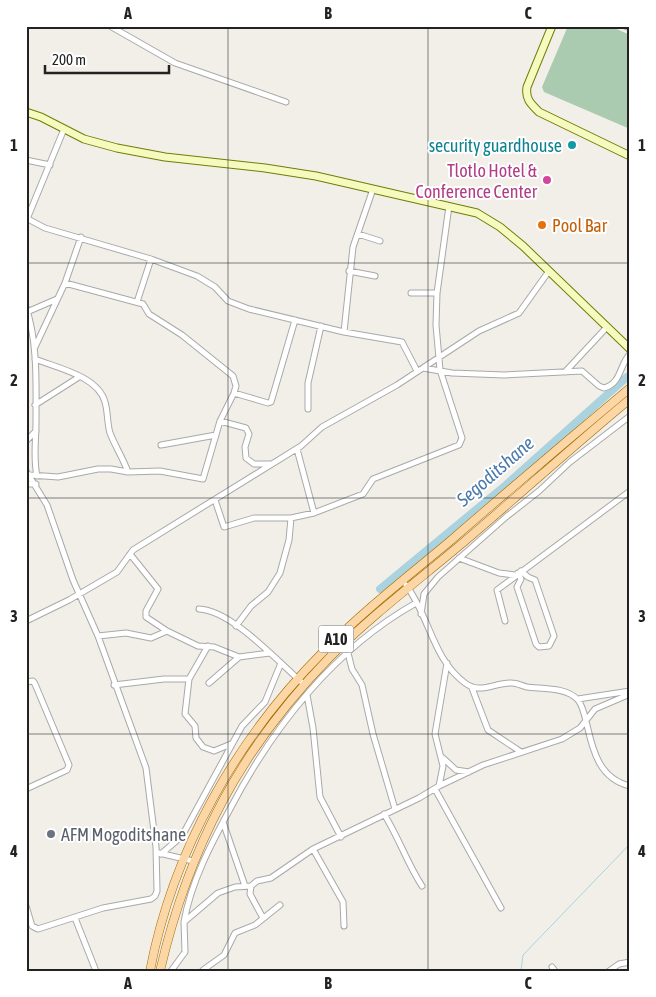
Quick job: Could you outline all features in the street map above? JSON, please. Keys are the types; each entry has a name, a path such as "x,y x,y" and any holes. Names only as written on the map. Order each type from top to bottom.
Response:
{"main road":[{"name":"A10","path":"150,971 159,933 184,858 208,808 230,768 264,720 297,679 337,638 630,388"},
{"name":"A10","path":"160,971 173,920 193,861 216,811 242,767 270,726 331,657 630,399"},
{"path":"378,603 384,610"}],"street":[{"path":"110,26 175,62 286,102"},
{"path":"552,26 527,87 526,94 529,101 539,112 630,156"},
{"path":"625,26 630,28"},
{"path":"26,112 95,142 146,154 265,168 373,189 477,213 500,227 630,349"},
{"path":"64,129 27,218 45,228 151,259 211,283 228,301 268,314 344,332 402,342 408,350 411,363 417,372"},
{"path":"26,160 50,165"},
{"path":"344,332 349,271 358,234 373,189"},
{"path":"215,500 224,527 254,518 291,518 314,513 363,494 373,479 459,445 462,438 440,370 438,358 437,293 449,206"},
{"path":"358,234 380,241"},
{"path":"34,349 65,283 81,237"},
{"path":"137,302 151,259"},
{"path":"349,271 375,276"},
{"path":"26,621 118,572 130,554 141,545 297,448 322,427 387,391 479,331 521,311 549,271"},
{"path":"28,473 58,478 98,469 128,472 160,471 203,479 220,421 236,386 233,376 188,340 149,314 144,304 65,283"},
{"path":"411,293 437,293"},
{"path":"37,476 35,459 35,359 27,311 57,299"},
{"path":"234,393 268,404 271,402 295,320"},
{"path":"308,409 308,383 320,326"},
{"path":"565,372 607,327"},
{"path":"422,368 452,373 504,375 582,371 599,386 607,388 618,378 626,358 630,354"},
{"path":"35,359 93,384 103,397 110,434 121,453 128,472"},
{"path":"35,406 79,377"},
{"path":"421,614 425,592 459,558 539,491 570,462 630,416"},
{"path":"220,421 246,428 249,431 245,453 250,462 254,464 271,464"},
{"path":"26,441 36,431"},
{"path":"161,445 216,435"},
{"path":"297,448 314,513"},
{"path":"26,906 32,926 36,930 103,908 155,896 158,891 159,853 148,774 114,685 98,636 79,593 47,505 28,473"},
{"path":"26,484 36,484"},
{"path":"505,621 496,592 518,573 630,491"},
{"path":"236,626 251,606 268,592 280,572 289,540 291,518"},
{"path":"130,554 158,589 146,611 146,617 198,646 221,649 239,658"},
{"path":"459,558 499,573 518,573 536,582 554,636 549,646 539,647 536,644 517,587 521,579 518,573"},
{"path":"403,581 409,588 447,663 458,678 472,688 488,730 522,752"},
{"path":"171,971 185,952 184,922 194,887 223,822 254,765 306,695 348,653 379,625 416,603"},
{"path":"199,609 212,611 236,626 270,653 305,685"},
{"path":"98,636 126,633 151,638 167,630"},
{"path":"208,646 189,679 184,709 187,717 195,726 198,741 203,747 214,751 232,744"},
{"path":"209,683 239,658 270,653"},
{"path":"348,653 352,669 362,685 373,734 395,809"},
{"path":"447,663 435,734 444,766 437,787 501,908"},
{"path":"159,853 182,836 242,726 264,702 281,664"},
{"path":"114,685 164,679 189,679"},
{"path":"26,682 33,682 35,684 69,765 67,770 26,789"},
{"path":"472,688 493,688 512,683 567,693 578,699 630,692"},
{"path":"184,922 218,893 235,886 248,886 257,881 275,876 313,849 341,837 469,772 562,739 575,732 595,709 630,692"},
{"path":"306,695 313,728 320,796 341,837"},
{"path":"578,699 604,772 616,782 630,786"},
{"path":"442,757 456,770 469,772"},
{"path":"384,814 397,836 409,866 422,886"},
{"path":"223,822 249,892 263,918"},
{"path":"313,849 343,902 344,926"},
{"path":"159,853 193,861"},
{"path":"203,970 224,955 235,933 252,927 280,905"},
{"path":"75,918 96,971"},
{"path":"609,971 619,964 629,962 628,970"}],"green space":[{"path":"568,26 610,26 630,35 630,129 544,92 542,87"}],"waterway":[{"name":"Segoditshane","path":"380,589 506,485 627,377"},
{"path":"521,971 523,955 630,844"}],"place":[{"name":"security guardhouse","path":"572,145"},
{"name":"Tlotlo Hotel & Conference Center","path":"547,180"},
{"name":"Pool Bar","path":"542,225"},
{"name":"AFM Mogoditshane","path":"51,834"}]}
